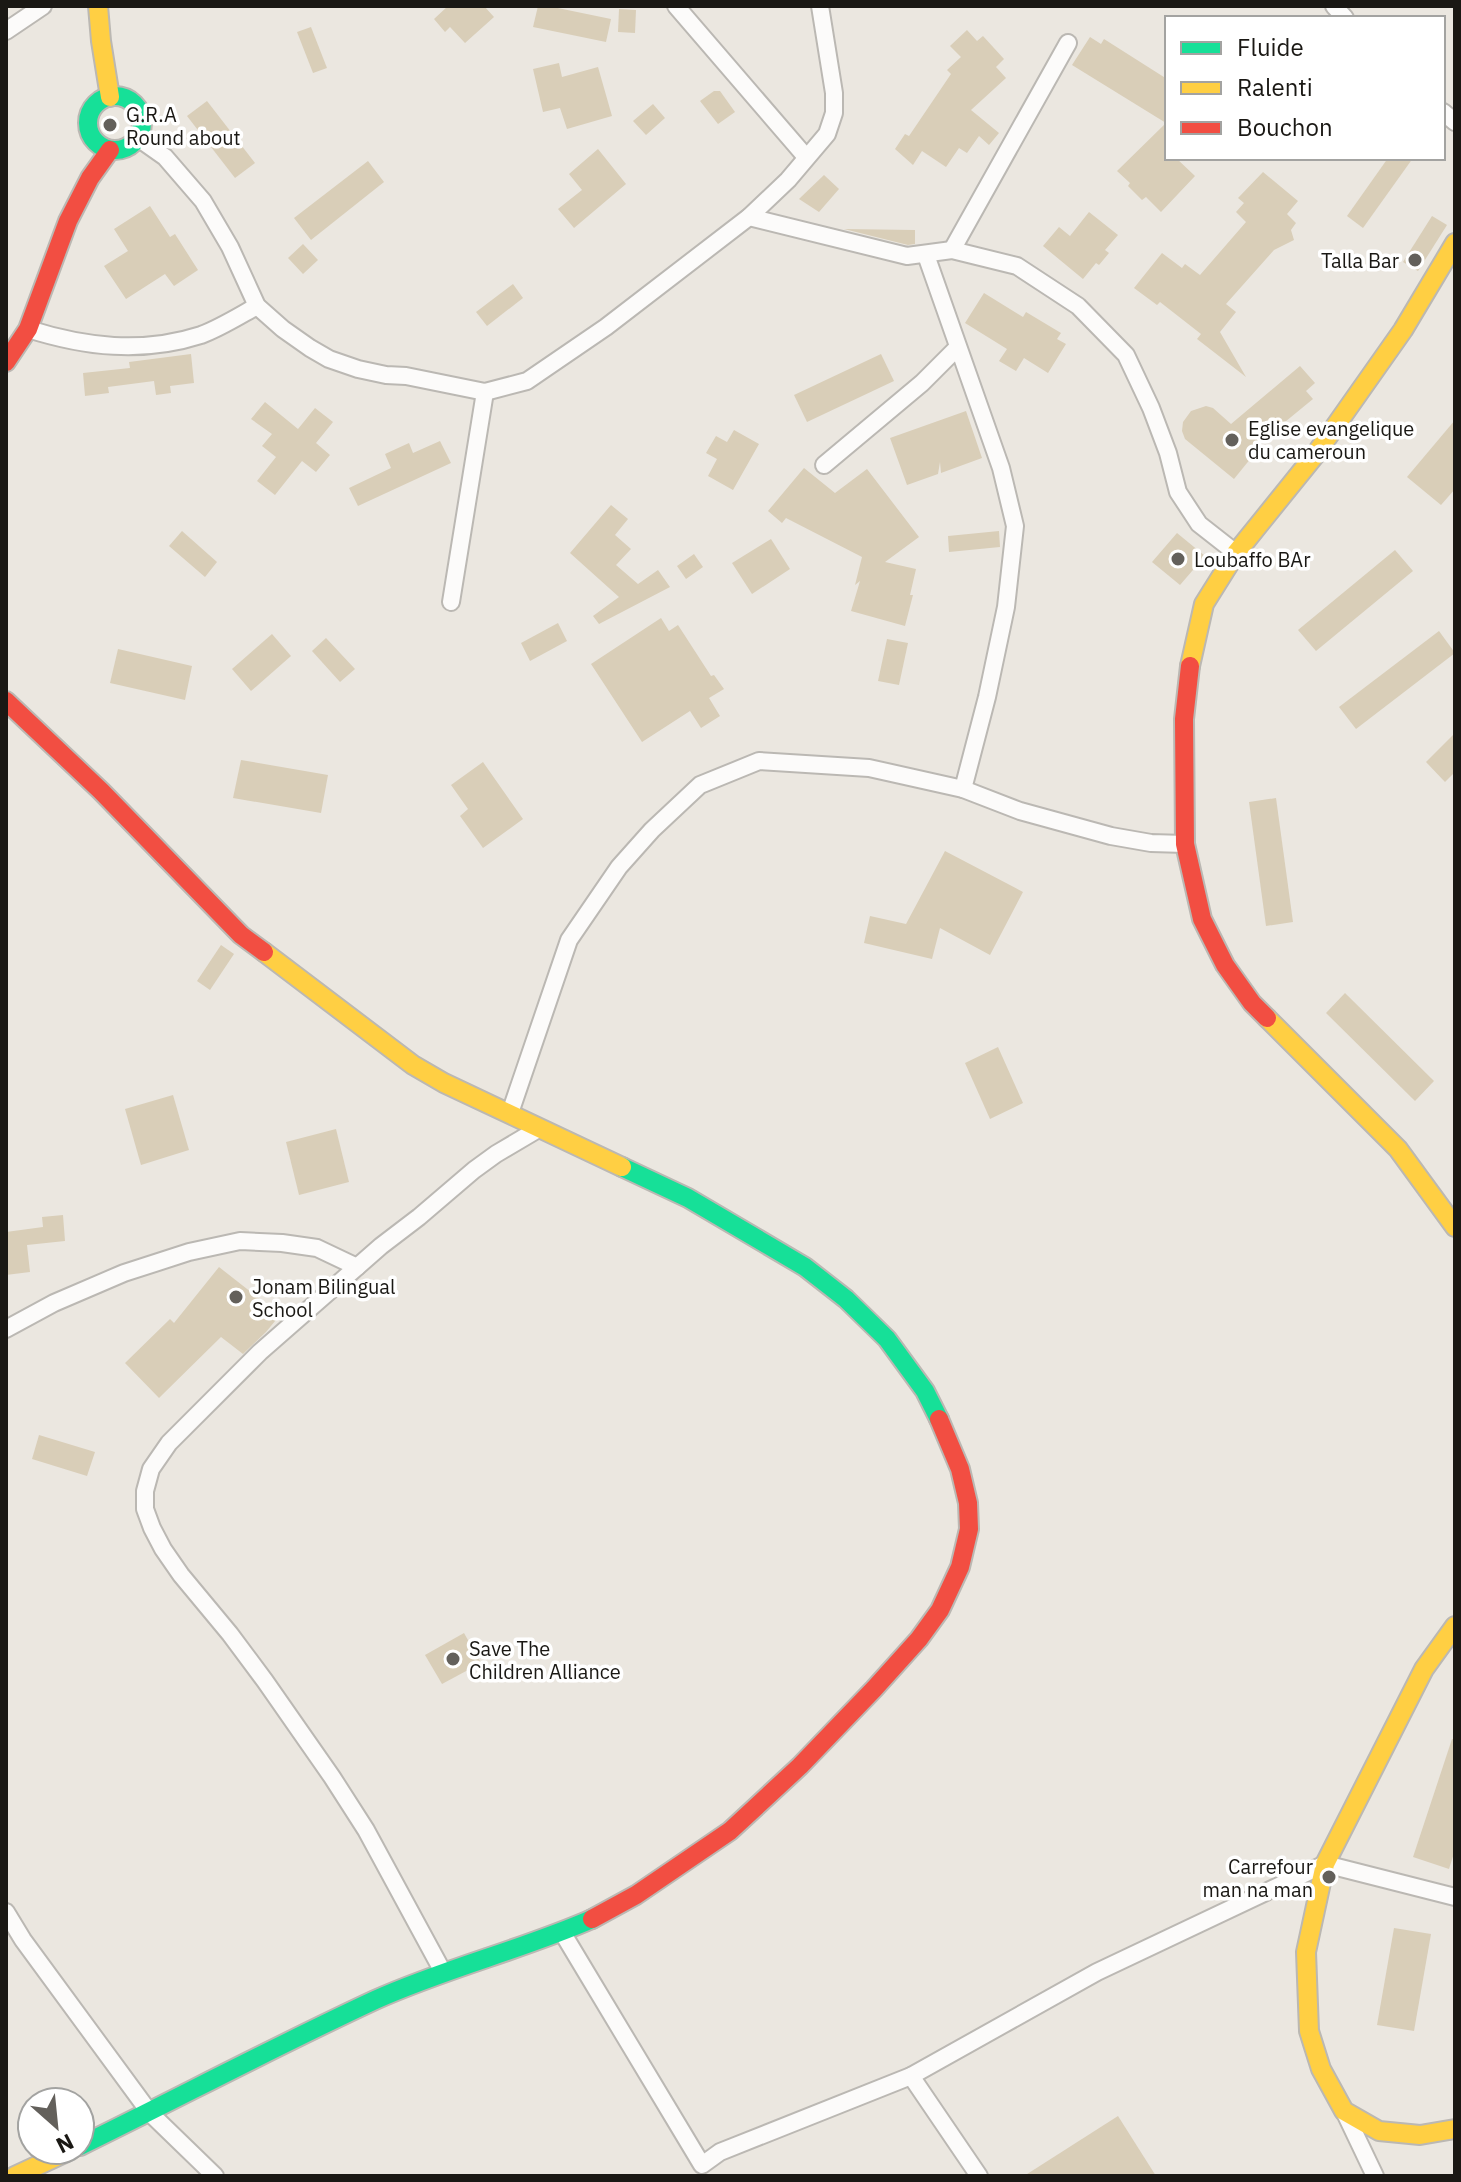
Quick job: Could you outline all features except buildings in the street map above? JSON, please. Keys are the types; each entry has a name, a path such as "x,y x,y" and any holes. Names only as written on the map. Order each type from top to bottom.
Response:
{"street":[{"path":"6,31 43,6"},
{"path":"98,6 110,97"},
{"path":"676,6 806,157"},
{"path":"138,138 165,157 203,201 230,247 257,306 283,329 329,359 358,369 485,392 527,381 606,327 749,217 788,180 827,134 834,113 834,93 820,6"},
{"path":"952,250 1068,43"},
{"path":"110,97 131,101 142,118 138,138 120,150 100,146 89,128 93,108 110,97"},
{"path":"6,362 28,329 68,221 90,178 110,150"},
{"path":"749,217 907,256 952,250 1017,266 1078,306 1126,355 1151,408 1168,453 1178,492 1199,524 1236,553"},
{"path":"1455,243 1403,330 1315,455 1236,553 1204,604 1191,655 1184,719 1185,844 1202,919 1225,965 1252,1003 1398,1149 1455,1227"},
{"path":"926,255 1001,468 1015,526 1006,607 963,789"},
{"path":"28,329 67,341 110,346 161,345 203,334 257,306"},
{"path":"824,465 922,383 957,348"},
{"path":"451,602 485,392"},
{"path":"6,701 101,791 241,935 413,1065 484,1103 688,1198 805,1267 846,1299 887,1339 925,1391 946,1432 960,1469 968,1503 969,1529 960,1567 940,1610 919,1639 800,1766 730,1831 636,1895 594,1918 562,1932 443,1972 376,2000 96,2138"},
{"path":"510,1113 569,940 619,867 652,830 700,785 759,761 869,768 963,789 1031,814 1111,836 1151,843 1185,844"},
{"path":"443,1972 366,1830 265,1681 181,1575 152,1528 145,1509 145,1491 151,1469 169,1443 260,1352 474,1170 540,1128"},
{"path":"6,1329 54,1303 124,1273 189,1252 240,1241 317,1248 357,1267"},
{"path":"1375,2176 1321,2069 1309,2031 1306,1952 1325,1864 1424,1669 1455,1626"},
{"path":"562,1932 705,2170 720,2152 911,2076 1097,1972 1325,1864 1455,1897"},
{"path":"6,1912 23,1940 150,2113 215,2176"},
{"path":"911,2076 979,2176"},
{"path":"1344,2111 1379,2131 1420,2135 1455,2129"},
{"path":"15,2176 37,2166"}],"traffic: fast":[{"path":"115,96 134,104 142,123 134,142 115,150 96,142 88,123 96,104 115,96"},
{"path":"622,1167 688,1198 805,1267 846,1299 887,1339 925,1391 939,1419"},
{"path":"96,2138 375,2000 592,1919"}],"traffic: slow":[{"path":"98,6 110,97"},
{"path":"1190,666 1204,604 1236,553 1315,455 1403,330 1455,243"},
{"path":"264,952 413,1065 444,1083 622,1167"},
{"path":"1267,1018 1398,1149 1455,1227"},
{"path":"1455,1626 1424,1669 1325,1864 1306,1952 1309,2031 1321,2069 1344,2111 1379,2131 1420,2135 1455,2129"},
{"path":"15,2176 37,2166"}],"traffic: jam":[{"path":"6,362 28,329 68,221 90,178 110,150"},
{"path":"1190,666 1184,719 1185,844 1202,919 1225,965 1252,1003 1267,1018"},
{"path":"6,701 101,791 241,935 264,952"},
{"path":"592,1919 636,1895 730,1831 800,1766 874,1689 919,1639 940,1610 960,1567 969,1529 968,1503 960,1469 939,1419"}],"place":[{"name":"G.R.A Round about","path":"110,125"},
{"name":"Talla Bar","path":"1415,260"},
{"name":"Eglise evangelique du cameroun","path":"1232,440"},
{"name":"Loubaffo BAr","path":"1178,559"},
{"name":"Jonam Bilingual School","path":"236,1297"},
{"name":"Save The Children Alliance","path":"453,1659"},
{"name":"Carrefour man na man","path":"1329,1877"}]}
